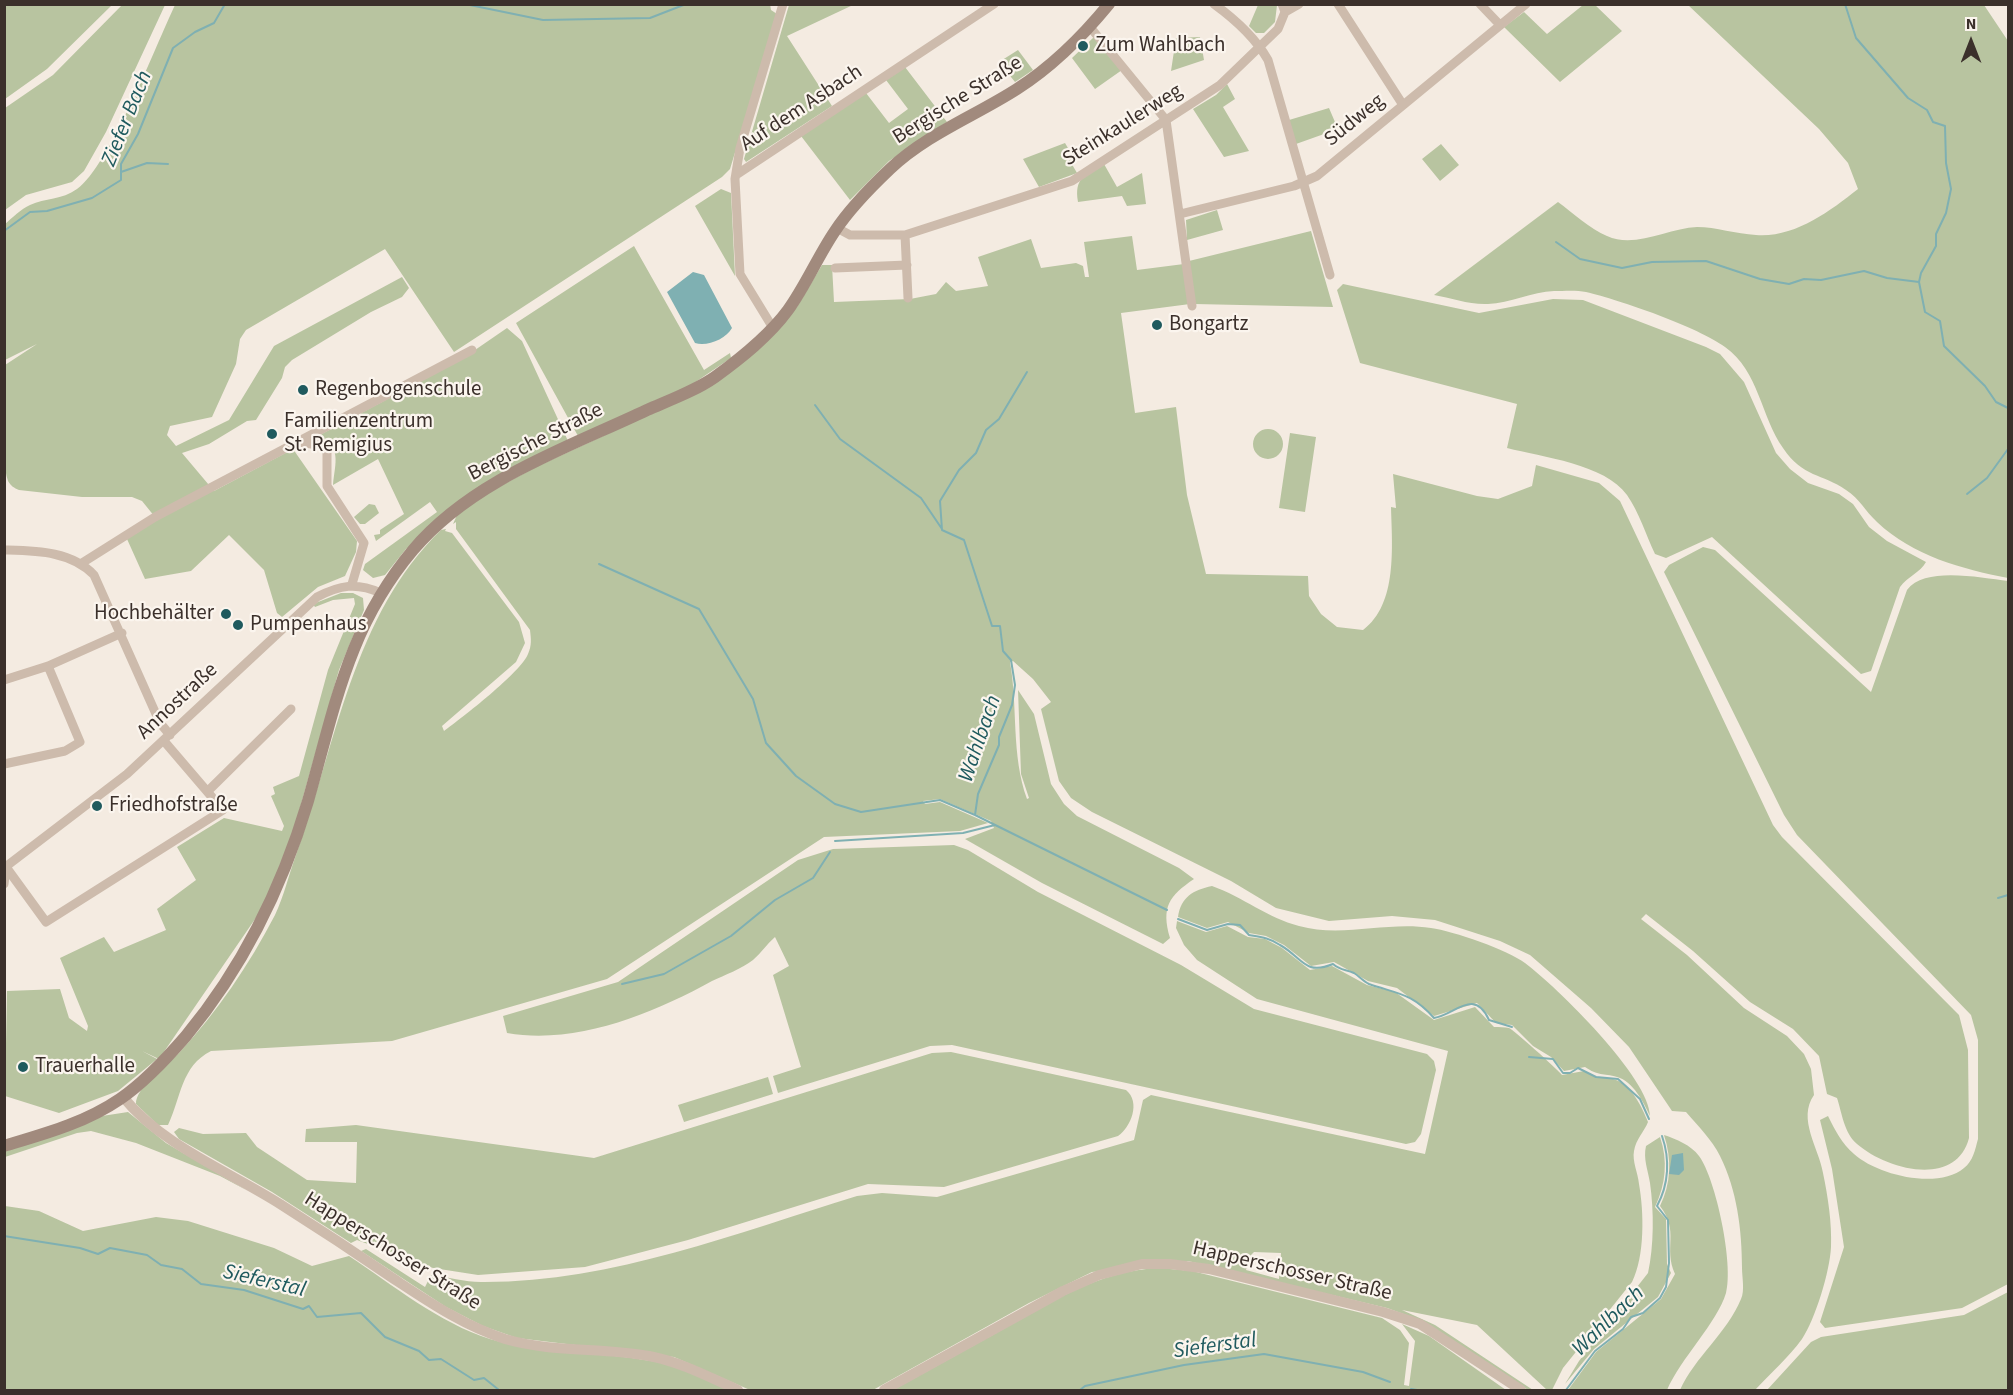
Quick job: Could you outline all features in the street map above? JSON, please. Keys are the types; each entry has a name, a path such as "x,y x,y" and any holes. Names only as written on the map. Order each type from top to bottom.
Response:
{"main road":[{"name":"Bergische Straße","path":"4,1146 60,1129 123,1097 168,1057 210,1006 242,959 269,908 290,857 332,707 355,641 381,593 414,549 443,518 517,471 710,381 741,358 773,328 796,297 837,228 868,190 895,164 926,141 1025,83 1061,56 1109,4"}],"street":[{"path":"736,175 740,148 783,4"},
{"name":"Auf dem Asbach","path":"773,328 740,274 736,175 994,4"},
{"path":"1214,4 1240,24 1268,60 1330,275"},
{"path":"1284,8 1299,4"},
{"path":"1338,4 1403,105"},
{"path":"1480,4 1500,25"},
{"name":"Südweg","path":"1180,214 1304,182 1317,176 1526,4"},
{"name":"Steinkaulerweg","path":"837,228 850,235 905,235 1072,181 1220,85 1278,29 1284,8"},
{"path":"1090,27 1167,120 1192,306"},
{"path":"905,235 908,298"},
{"path":"835,268 907,265"},
{"path":"82,562 155,517 472,350"},
{"path":"298,441 324,446 327,453 327,486 364,543 352,585 381,593"},
{"path":"4,550 46,551 82,562 94,575 122,633 167,738 223,810 46,922 5,867"},
{"name":"Annostraße","path":"5,867 106,792 317,597 336,587 352,585"},
{"path":"4,680 48,666 122,633"},
{"path":"4,764 65,751 80,742 48,666"},
{"path":"207,791 291,709"},
{"path":"4,884 5,867"},
{"name":"Happerschosser Straße","path":"123,1097 148,1123 166,1137 280,1204 446,1313 479,1329 521,1343 554,1349 649,1356 685,1366 738,1390"},
{"name":"Happerschosser Straße","path":"884,1390 1063,1291 1119,1269 1142,1264 1170,1264 1209,1269 1383,1312 1420,1324 1521,1390"}],"green space":[{"path":"5,4 112,5 47,69 5,99"},
{"path":"123,4 165,5 106,132 84,171 72,182 26,195 5,210 5,108 53,75"},
{"path":"770,4 771,10 777,14 730,169 722,177 454,352 385,249 246,330 240,339 236,364 212,417 170,426 167,435 176,446 229,420 274,346 402,277 409,288 402,297 371,312 292,360 285,367 282,378 256,420 247,421 209,444 182,453 214,491 293,449 357,541 356,552 345,576 318,587 282,617 277,613 264,570 229,535 191,571 145,579 127,539 155,517 142,501 132,497 82,497 19,490 8,481 4,457 5,365 37,344 5,360 5,224 30,205 71,193 90,176 103,157 131,104 175,5"},
{"path":"1594,4 1622,31 1560,82 1504,27 1524,12 1547,34 1583,5"},
{"path":"789,5 853,5 787,36 832,106 746,162 744,159"},
{"path":"1258,5 1277,5 1275,22 1264,33 1256,33 1249,26"},
{"path":"1688,5 1984,5 2008,41 2008,578 1956,565 1906,544 1877,522 1851,494 1798,465 1790,458 1776,436 1752,381 1736,357 1713,339 1697,331 1638,308 1582,291 1538,293 1488,304 1434,295 1558,202 1594,229 1618,239 1640,239 1697,227 1770,235 1810,222 1858,189 1848,163 1819,129"},
{"path":"1094,37 1122,70 1095,89 1072,58"},
{"path":"1200,37 1204,60 1171,71 1176,38"},
{"path":"1018,50 1033,70 1015,82 999,62"},
{"path":"905,67 947,122 889,161 850,200 801,136 866,93 889,123 908,109 886,80"},
{"path":"1227,84 1235,99 1223,107 1249,151 1224,157 1193,109 1216,95"},
{"path":"1329,108 1338,129 1296,144 1289,120"},
{"path":"1065,143 1074,158 1070,161 1077,173 1039,187 1023,159"},
{"path":"1441,144 1459,165 1440,181 1422,159"},
{"path":"1104,164 1117,187 1142,173 1146,204 1127,206 1122,196 1078,202 1079,182"},
{"path":"721,189 731,193 735,276 695,206"},
{"path":"1217,210 1223,230 1187,240 1186,220"},
{"path":"1311,231 1333,307 1195,304 1189,261"},
{"path":"1132,236 1137,270 1184,264 1190,304 1121,313 1135,413 1176,407 1187,495 1206,574 1308,576 1309,596 1321,614 1337,627 1363,630 1374,619 1388,590 1392,556 1391,507 1396,508 1393,474 1477,496 1498,499 1532,486 1536,465 1599,483 1620,501 1773,825 1782,837 1959,1015 1968,1050 1969,1138 1962,1154 1950,1164 1936,1169 1919,1170 1902,1167 1870,1153 1853,1139 1846,1129 1837,1098 1827,1094 1819,1056 1793,1029 1750,1002 1693,951 1646,914 1641,919 1687,955 1744,1008 1787,1036 1804,1054 1811,1069 1814,1095 1809,1104 1808,1124 1821,1163 1829,1210 1831,1247 1828,1269 1807,1331 1791,1352 1755,1390 1680,1390 1686,1378 1728,1323 1742,1296 1741,1239 1731,1182 1717,1150 1709,1139 1686,1112 1672,1111 1629,1047 1591,1008 1530,955 1500,941 1435,920 1392,916 1329,921 1276,908 1231,881 1092,812 1071,798 1059,781 1041,709 1051,702 1033,679 1013,661 1010,662 1017,748 1022,782 1027,799 1029,798 1021,774 1018,690 1034,714 1051,784 1064,804 1077,816 1179,868 1194,879 1178,891 1169,903 1166,918 1170,938 1163,944 1042,883 965,839 994,828 991,821 940,799 923,801 925,804 940,802 988,823 960,831 824,837 607,979 392,1041 211,1051 193,1065 183,1084 168,1125 158,1125 136,1104 146,1084 179,1053 219,1005 243,970 275,915 310,813 350,683 367,641 387,601 411,564 441,530 446,529 445,531 452,533 519,622 525,643 516,662 442,726 444,731 503,683 528,654 531,645 530,630 456,529 456,522 453,524 457,515 484,495 536,467 694,394 797,307 822,265 832,265 834,302 910,299 936,294 946,282 956,291 988,286 978,257 1031,239 1041,268 1076,263 1083,266 1085,277 1089,277 1084,242"},
{"path":"634,246 704,370 730,353 731,358 691,385 578,436 516,323"},
{"path":"1343,284 1479,313 1553,299 1583,300 1720,354 1744,382 1776,453 1790,469 1808,483 1839,494 1853,504 1869,527 1887,541 1926,562 1900,587 1871,671 1861,674 1712,537 1666,558 1655,554 1635,509 1617,484 1572,463 1507,448 1517,404 1360,363 1337,290"},
{"path":"507,328 522,341 568,441 540,455 406,549 385,575 373,578 363,570 365,564 437,512 430,502 376,541 374,535 380,534 380,530 404,514 378,459 333,485 336,462 334,450 325,440 316,437 459,361"},
{"path":"1268,429 1274,430 1282,438 1282,450 1274,458 1268,459 1262,458 1254,450 1253,444 1254,438 1262,430"},
{"path":"1290,433 1316,437 1305,512 1279,508"},
{"path":"369,504 375,505 379,513 365,524 360,524 354,517"},
{"path":"1703,547 1715,550 1871,692 1907,590 1915,583 1926,578 1954,575 2008,581 2008,1284 1962,1308 1825,1328 1820,1322 1844,1247 1832,1169 1820,1120 1828,1116 1850,1150 1864,1162 1877,1168 1924,1179 1953,1175 1970,1162 1978,1139 1978,1040 1971,1015 1797,835 1784,815 1664,572 1669,565"},
{"path":"341,593 353,593 363,598 364,610 339,670 294,829 264,906 159,1059 142,1051 157,1059 118,1091 59,1113 5,1096 7,991 60,989 69,1018 87,1031 88,1026 60,958 104,937 114,952 166,930 157,909 196,880 177,847 224,818 282,831 284,826 271,796 275,794 273,787 299,776 328,670 355,604 354,598 333,600 315,607 313,604"},
{"path":"954,845 968,850 1038,892 1181,965 1254,1009 1427,1054 1434,1061 1436,1070 1421,1134 1415,1142 1406,1144 952,1045 930,1046 778,1093 773,1076 801,1067 773,975 789,966 775,937 753,960 743,966 639,1015 587,1031 560,1035 533,1036 507,1033 503,1016 618,982 798,860 833,849"},
{"path":"1212,886 1277,918 1299,926 1332,930 1398,926 1431,928 1453,933 1506,952 1540,975 1600,1034 1635,1079 1646,1100 1650,1116 1637,1093 1623,1079 1597,1073 1585,1067 1564,1071 1551,1057 1533,1046 1512,1025 1496,1023 1477,1003 1434,1016 1397,988 1368,981 1334,962 1311,966 1284,945 1266,936 1249,933 1228,922 1207,928 1178,917 1185,899 1194,892"},
{"path":"1177,921 1206,932 1227,926 1248,937 1265,939 1282,948 1310,970 1332,966 1367,985 1395,992 1434,1020 1475,1007 1494,1027 1512,1030 1562,1075 1584,1071 1597,1077 1616,1080 1632,1092 1648,1122 1636,1143 1634,1155 1641,1195 1639,1260 1632,1282 1563,1368 1552,1390 1547,1390 1477,1325 1402,1310 1435,1325 1533,1390 1528,1390 1420,1320 1387,1308 1188,1261 1092,1272 1029,1303 873,1390 750,1390 674,1357 517,1338 483,1326 446,1307 361,1251 366,1249 425,1287 431,1275 475,1282 529,1280 625,1265 719,1240 857,1196 882,1193 937,1197 1134,1140 1143,1100 1151,1095 1425,1154 1448,1051 1257,999 1197,960 1184,945 1176,928","holes":["1254,1252 1281,1253 1279,1279 1246,1270 1250,1256"]},
{"path":"951,1052 1126,1090 1133,1101 1130,1121 1118,1136 944,1187 868,1184 688,1240 585,1267 478,1275 433,1268 357,1240 351,1243 272,1192 179,1139 174,1132 179,1128 203,1134 246,1133 257,1147 307,1180 356,1183 357,1142 305,1142 306,1129 356,1125 594,1158 932,1053"},
{"path":"768,1077 773,1094 684,1122 678,1105"},
{"path":"128,1112 166,1143 248,1191 220,1176 136,1143 91,1131 77,1133 5,1157 4,1152 102,1116"},
{"path":"1664,1135 1692,1149 1699,1156 1712,1183 1722,1223 1728,1263 1726,1293 1715,1316 1667,1390 1568,1390 1596,1352 1661,1299 1675,1274 1670,1256 1669,1224 1660,1206 1664,1198 1669,1171"},
{"path":"1660,1137 1665,1172 1662,1190 1655,1207 1666,1219 1667,1264 1671,1273 1658,1297 1594,1349 1565,1384 1579,1361 1648,1273 1653,1217 1645,1151 1646,1146"},
{"path":"5,1206 39,1211 83,1231 156,1217 188,1221 274,1248 312,1266 349,1256 435,1313 490,1339 533,1349 621,1357 665,1364 728,1390 5,1390"},
{"path":"1159,1268 1192,1271 1382,1318 1400,1330 1409,1343 1404,1385 1409,1386 1415,1341 1402,1324 1429,1336 1506,1390 893,1390 1075,1290 1116,1275"},
{"path":"2008,1292 2008,1390 1767,1390 1811,1342 1821,1337 1964,1315"}],"water":[{"path":"693,272 704,275 732,328 721,339 710,343 695,343 667,292"},
{"path":"1683,1153 1684,1170 1679,1175 1669,1174 1672,1155"}],"waterway":[{"name":"Ziefer Bach","path":"4,231 30,212 47,211 92,198 121,180 121,164 138,134 173,48 195,32 214,23 225,4"},
{"name":"Ziefer Bach","path":"465,4 543,20 650,18 686,4"},
{"path":"1845,4 1856,38 1908,98 1927,110 1933,122 1945,126 1946,163 1951,189 1946,213 1936,234 1936,246 1921,273 1919,282 1925,312 1940,321 1944,346 1985,386 1996,402 2008,408"},
{"path":"121,172 147,163 168,164"},
{"path":"1556,242 1580,259 1622,268 1652,262 1706,261 1760,279 1789,284 1804,279 1821,280 1864,271 1887,278 1919,282"},
{"name":"Wahlbach","path":"1027,372 999,419 986,430 976,453 959,470 940,501 942,530 964,540 992,626 1000,626 1003,651 1011,660 1015,685 1012,705 999,737 999,745 978,794 975,815 1167,910"},
{"path":"815,405 840,439 921,498 942,529"},
{"path":"1967,494 1987,478 2008,449"},
{"path":"599,564 699,609 753,699 766,743 796,776 835,804 861,812 940,800 975,815"},
{"path":"835,841 963,833 995,825"},
{"path":"622,984 664,974 731,936 775,900 813,878 830,852"},
{"path":"1998,898 2008,895"},
{"name":"Wahlbach","path":"1178,919 1207,930 1228,924 1240,925 1249,935 1276,943 1304,964 1316,968 1333,964 1354,973 1369,984 1404,995 1419,1004 1434,1018 1471,1004 1483,1010 1489,1020 1512,1027"},
{"name":"Wahlbach","path":"1529,1057 1553,1059 1563,1073 1570,1073 1578,1068 1596,1077 1618,1079 1640,1099 1649,1119"},
{"name":"Wahlbach","path":"1566,1390 1595,1351 1623,1329 1631,1317 1643,1313 1660,1298 1666,1287 1669,1263 1668,1220 1657,1206 1664,1189 1667,1171 1662,1136"},
{"name":"Sieferstal","path":"4,1236 80,1248 98,1254 110,1248 147,1255 161,1265 182,1269 201,1284 244,1290 303,1309 309,1306 317,1317 361,1313 385,1337 419,1351 429,1360 441,1359 474,1380 484,1378 499,1390"},
{"name":"Sieferstal","path":"1080,1390 1085,1386 1184,1365 1264,1354 1363,1372 1390,1382"},
{"name":"Sieferstal","path":"1411,1389 1417,1390"}],"place":[{"name":"Zum Wahlbach","path":"1083,46"},
{"name":"Bongartz","path":"1157,325"},
{"name":"Regenbogenschule","path":"303,390"},
{"name":"Familienzentrum St. Remigius","path":"272,434"},
{"name":"Hochbehälter","path":"226,614"},
{"name":"Pumpenhaus","path":"238,625"},
{"name":"Friedhofstraße","path":"97,806"},
{"name":"Trauerhalle","path":"23,1067"}]}
